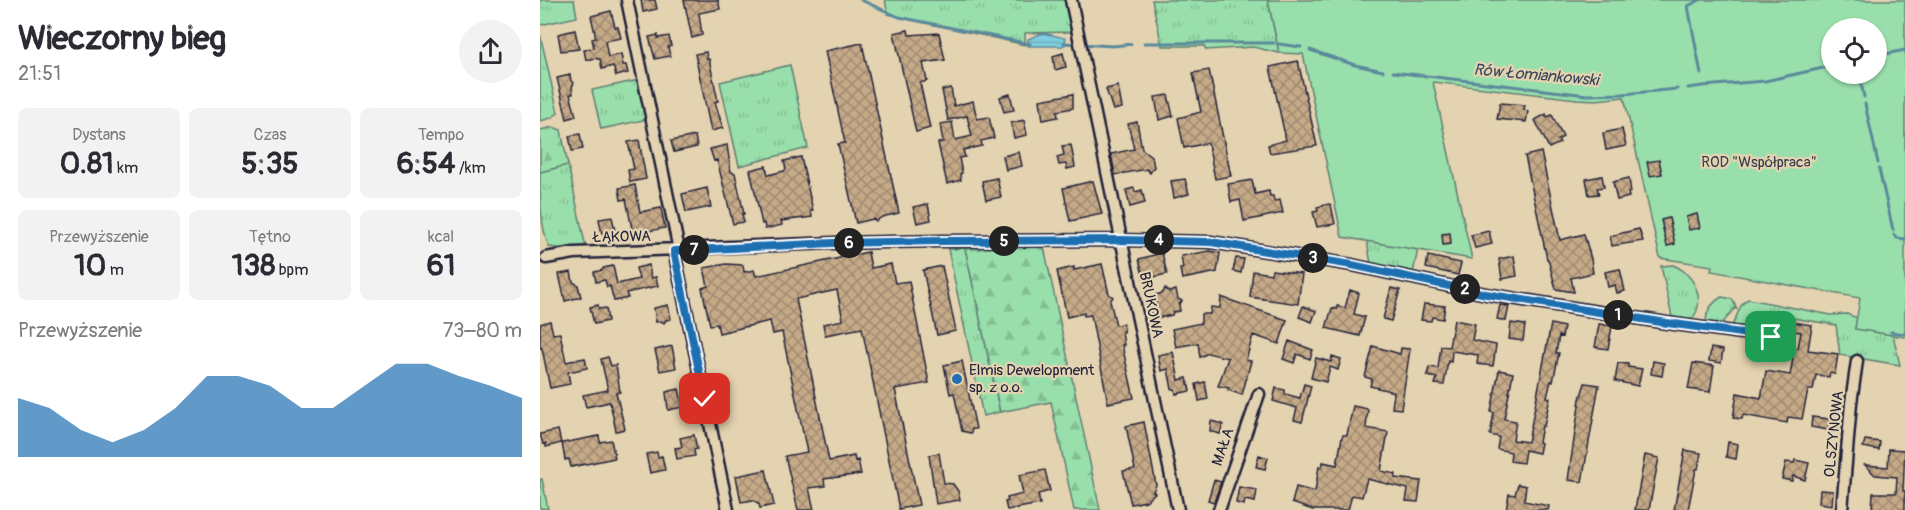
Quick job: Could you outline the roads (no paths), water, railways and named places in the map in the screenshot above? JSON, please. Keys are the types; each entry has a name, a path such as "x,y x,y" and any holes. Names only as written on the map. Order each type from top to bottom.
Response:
{"street":[{"path":"627,0 728,510"},
{"name":"BRUKOWA","path":"1071,0 1178,510"},
{"name":"ŁĄKOWA","path":"546,258 574,253 676,251 833,243 1122,240 1211,242 1352,265 1486,294 1771,337"},
{"name":"OLSZYNOWA","path":"1842,510 1857,361"},
{"name":"MAŁA","path":"1219,510 1259,394"}],"water":[{"path":"1043,33 1065,38 1066,44 1028,46 1028,39"}],"waterway":[{"name":"Rów Łomiankowski","path":"861,0 899,17 1030,44"},
{"name":"Rów Łomiankowski","path":"1700,0 1688,6 1701,74"},
{"name":"Rów Łomiankowski","path":"1064,43 1113,46 1131,44"},
{"name":"Rów Łomiankowski","path":"1144,43 1274,43"},
{"name":"Rów Łomiankowski","path":"1279,44 1301,47"},
{"name":"Rów Łomiankowski","path":"1310,50 1355,65 1383,71"},
{"path":"1887,54 1905,50"},
{"path":"1703,86 1765,81 1821,68"},
{"name":"Rów Łomiankowski","path":"1393,72 1587,95 1677,89"},
{"path":"1861,84 1864,97"},
{"name":"Rów Łomiankowski","path":"1688,88 1703,86"},
{"path":"1865,104 1878,163"},
{"path":"1879,169 1893,230"},
{"path":"1894,235 1905,239"},
{"path":"1891,332 1905,334"}],"place":[{"name":"Elmis Dewelopment sp. z o.o.","path":"957,379"}],"park label":[{"name":"ROD \"Współpraca\"","path":"1759,162"}]}
